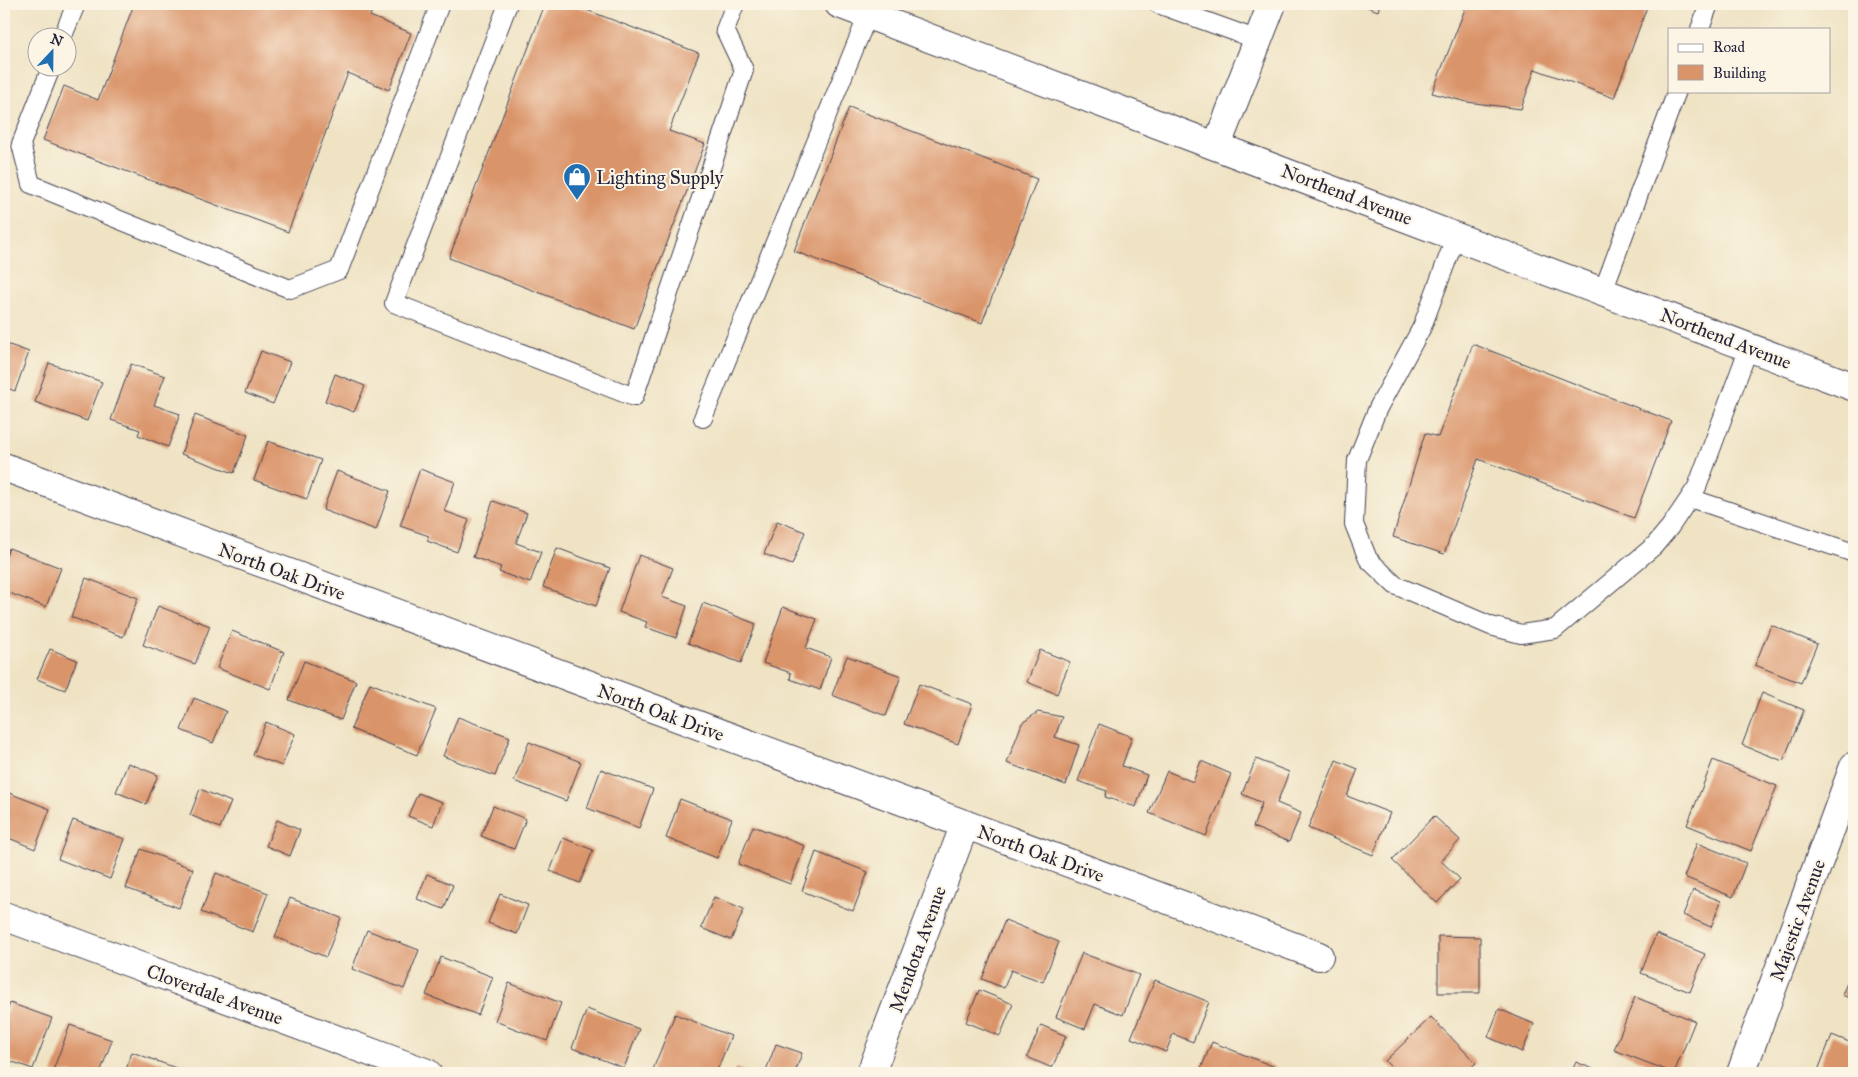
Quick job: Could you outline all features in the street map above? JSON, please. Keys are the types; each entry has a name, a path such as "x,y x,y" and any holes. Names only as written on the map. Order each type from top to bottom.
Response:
{"street":[{"name":"Northend Avenue","path":"839,4 1217,145 1854,387"},
{"path":"1217,145 1272,4"},
{"name":"North Oak Drive","path":"4,467 1319,956"},
{"name":"Majestic Avenue","path":"1740,1073 1844,825 1854,766"},
{"name":"Mendota Avenue","path":"872,1073 964,824"},
{"name":"Cloverdale Avenue","path":"4,916 427,1073"}],"lane":[{"path":"66,28 76,4"},
{"path":"47,78 21,144 31,184 290,289 339,270 440,4"},
{"path":"508,4 394,304 634,397 744,70 725,30 735,4"},
{"path":"1158,4 1258,40"},
{"path":"1700,28 1709,4"},
{"path":"703,418 868,15"},
{"path":"1603,291 1677,92"},
{"path":"1456,236 1422,327 1378,408 1357,460 1354,524 1368,559 1395,585 1491,626 1521,634 1555,629 1654,546 1670,527 1697,487 1748,347"},
{"path":"1690,498 1854,553"}],"building":[{"path":"134,4 375,4 370,16 411,33 389,90 348,73 288,232 43,140 64,86 98,100"},
{"name":"Lighting Supply","path":"545,4 571,4 699,53 669,131 705,144 634,329 449,258"},
{"path":"1359,4 1380,4 1378,11"},
{"path":"1467,4 1648,4 1614,98 1535,69 1521,109 1467,102 1432,93"},
{"path":"849,107 1037,179 982,323 794,251"},
{"path":"4,343 29,352 15,391 4,387"},
{"path":"1473,344 1671,421 1634,518 1478,459 1444,554 1393,537 1425,433 1438,437"},
{"path":"261,351 290,362 273,404 245,393"},
{"path":"49,363 102,382 87,421 35,402"},
{"path":"131,364 165,376 154,405 180,414 168,447 138,435 140,430 111,420"},
{"path":"335,374 365,386 354,412 325,401"},
{"path":"195,415 248,435 234,473 181,454"},
{"path":"268,441 321,460 307,499 254,480"},
{"path":"420,469 455,482 444,511 469,520 457,552 427,541 429,536 400,526"},
{"path":"337,471 390,491 376,530 323,510"},
{"path":"493,501 527,513 516,543 541,552 530,583 499,572 501,567 473,557"},
{"path":"777,521 805,532 792,565 764,554"},
{"path":"9,548 61,568 46,607 4,591 4,562"},
{"path":"557,548 610,568 596,606 543,587"},
{"path":"639,555 673,568 662,597 687,606 676,638 645,627 647,622 619,612"},
{"path":"86,578 138,598 123,637 71,617"},
{"path":"703,603 756,624 741,663 688,643"},
{"path":"158,606 210,626 195,664 143,645"},
{"path":"783,607 817,619 806,648 831,657 820,690 790,679 791,673 763,663"},
{"path":"1771,625 1817,644 1801,683 1755,665"},
{"path":"232,631 284,652 270,689 217,668"},
{"path":"50,649 77,660 65,690 37,679"},
{"path":"1040,650 1070,662 1057,694 1027,682"},
{"path":"847,656 901,676 886,716 832,695"},
{"path":"304,661 356,681 341,720 289,700"},
{"path":"370,683 436,709 417,755 351,729"},
{"path":"919,684 972,704 958,744 904,724"},
{"path":"1762,693 1804,710 1783,761 1742,745"},
{"path":"194,698 226,711 213,743 181,730"},
{"path":"1038,712 1062,717 1055,737 1079,745 1066,785 1007,763 1022,723"},
{"path":"458,717 510,737 495,776 443,756"},
{"path":"266,722 295,734 282,766 253,755"},
{"path":"1099,724 1132,737 1122,766 1147,775 1136,807 1105,797 1107,791 1078,781"},
{"path":"529,742 581,762 566,801 514,781"},
{"path":"1256,759 1289,772 1277,803 1301,813 1289,842 1253,827 1262,803 1242,794"},
{"path":"1336,760 1358,769 1347,796 1390,813 1373,855 1308,828"},
{"path":"1713,760 1777,786 1751,851 1687,825"},
{"path":"1201,761 1231,774 1206,836 1149,813 1167,771 1193,782"},
{"path":"128,763 158,775 146,804 116,792"},
{"path":"601,769 653,789 639,828 587,808"},
{"path":"200,789 231,802 220,828 190,815"},
{"path":"4,791 50,809 35,849 4,836"},
{"path":"418,793 442,802 433,826 408,816"},
{"path":"680,799 732,819 717,858 666,838"},
{"path":"493,806 526,819 514,849 481,836"},
{"path":"1434,816 1460,840 1441,861 1460,879 1437,903 1392,860"},
{"path":"73,820 125,839 110,879 58,859"},
{"path":"277,820 300,830 290,856 266,846"},
{"path":"753,826 805,846 790,884 738,864"},
{"path":"563,838 593,850 580,883 550,871"},
{"path":"1697,843 1746,863 1733,897 1684,877"},
{"path":"141,849 193,869 179,908 126,888"},
{"path":"816,852 868,872 853,911 802,891"},
{"path":"216,873 268,893 253,932 201,912"},
{"path":"427,874 453,885 444,909 417,899"},
{"path":"1693,890 1721,901 1711,927 1683,915"},
{"path":"500,894 528,905 517,934 488,923"},
{"path":"714,897 744,909 731,940 701,928"},
{"path":"290,898 341,918 326,957 275,937"},
{"path":"1005,920 1059,942 1043,982 1011,970 1004,988 982,979"},
{"path":"367,930 419,950 404,989 352,969"},
{"path":"1656,934 1705,954 1690,992 1641,973"},
{"path":"1438,936 1480,937 1480,993 1438,993"},
{"path":"1082,953 1139,975 1123,1015 1095,1004 1085,1029 1056,1017"},
{"path":"441,957 493,977 478,1015 426,995"},
{"path":"1854,966 1854,1000 1842,995"},
{"path":"1155,980 1209,1002 1193,1042 1173,1034 1166,1052 1131,1038"},
{"path":"509,983 561,1003 547,1041 495,1021"},
{"path":"979,990 1013,1004 1000,1036 966,1022"},
{"path":"1635,997 1695,1021 1674,1073 1614,1050"},
{"path":"10,1003 52,1018 33,1069 4,1059 4,1021"},
{"path":"587,1009 639,1029 624,1068 572,1048"},
{"path":"1499,1009 1534,1024 1522,1052 1488,1037"},
{"path":"675,1014 731,1036 716,1073 652,1072"},
{"path":"1431,1017 1476,1063 1465,1073 1397,1073 1385,1061"},
{"path":"70,1025 112,1040 100,1073 52,1073"},
{"path":"1041,1025 1066,1036 1052,1068 1027,1057"},
{"path":"1832,1035 1854,1044 1854,1073 1817,1073"},
{"path":"1212,1042 1275,1067 1273,1073 1199,1073"},
{"path":"776,1044 802,1053 795,1073 765,1073"},
{"path":"132,1052 184,1071 183,1073 125,1073"},
{"path":"1576,1062 1603,1073 1571,1073"},
{"path":"737,1068 749,1073 735,1073"}],"place":[{"name":"Lighting Supply","path":"577,201"}]}
